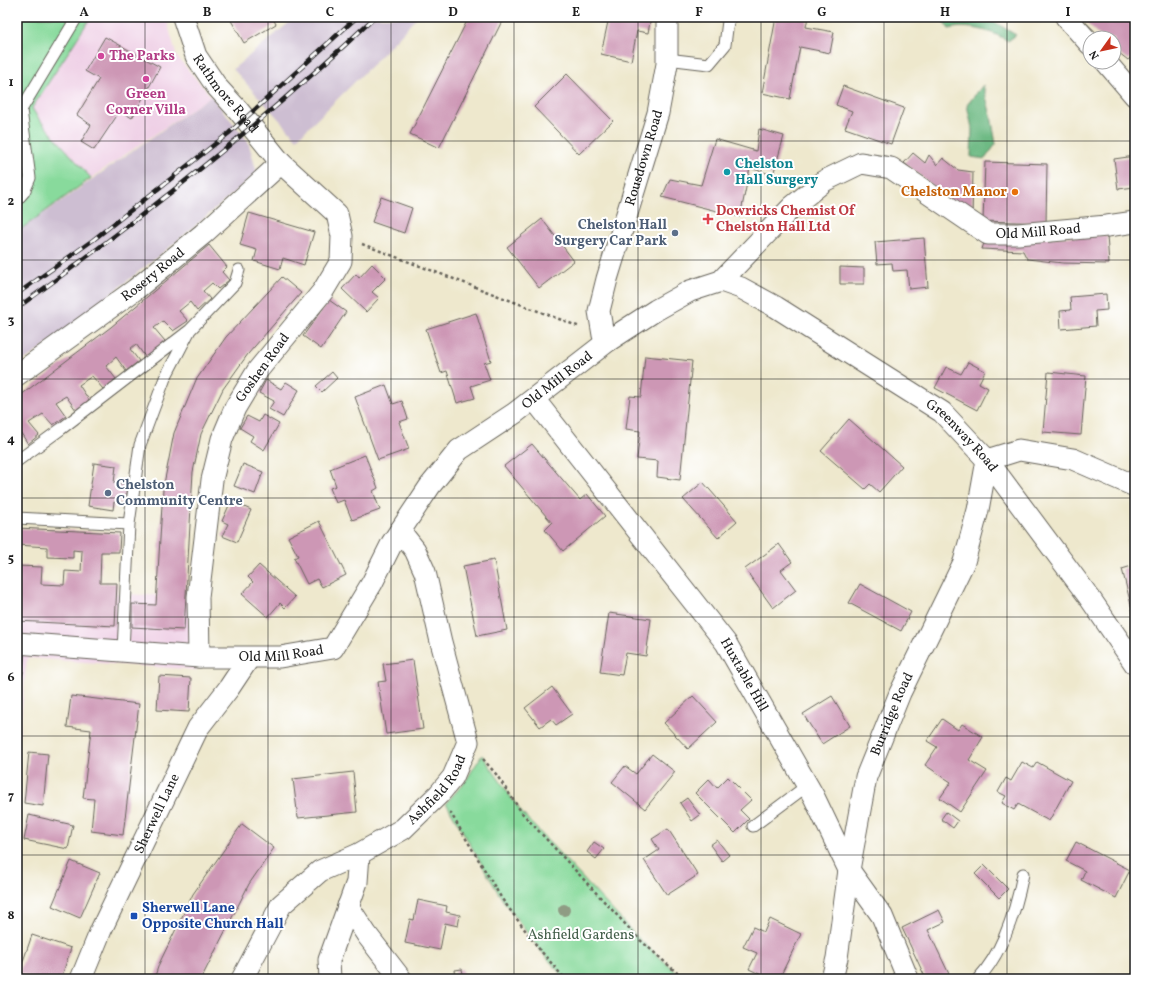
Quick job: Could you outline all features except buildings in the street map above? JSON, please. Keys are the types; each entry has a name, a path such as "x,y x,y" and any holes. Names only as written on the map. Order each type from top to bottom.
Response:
{"street":[{"name":"Rathmore Road","path":"183,17 196,56 217,87 238,110 281,163"},
{"name":"Rousdown Road","path":"606,338 599,311 607,279 658,113 667,59 667,17"},
{"path":"1066,17 1082,35"},
{"path":"1113,70 1135,96"},
{"name":"Goshen Road","path":"199,657 198,597 212,480 222,439 235,408 258,370 323,291 341,261 342,236 337,214 281,163"},
{"name":"Rosery Road","path":"17,375 136,289 203,234 281,163"},
{"name":"Old Mill Road","path":"18,643 199,657 249,658 280,657 333,648 372,583 400,531 430,486 459,450 534,399 606,338 690,291 721,281 792,207 824,181 861,163 891,168 988,234 1018,234 1135,222"},
{"name":"Greenway Road","path":"721,281 741,288 776,308 942,412 987,460 1089,597 1135,664"},
{"name":"Huxtable Hill","path":"534,399 726,643 808,785 849,870 882,916 908,979"},
{"path":"987,460 1019,450 1074,459 1135,486"},
{"name":"Burridge Road","path":"832,979 837,958 849,870 866,777 900,693 964,562 978,510 987,460"},
{"name":"Ashfield Road","path":"242,979 280,905 320,872 359,854 403,829 439,794 453,777 468,742 441,642 425,572 414,550 400,531"},
{"name":"Sherwell Lane","path":"81,979 101,930 198,728 229,688 249,658"},
{"path":"330,979 329,960 357,882 359,854"},
{"path":"348,906 367,935 401,979"}],"lane":[{"path":"17,200 24,192 30,178 21,110 77,17"},
{"path":"667,59 709,64 725,46 728,21 732,17"},
{"path":"17,461 62,429 190,330 235,283 239,270"},
{"path":"123,651 129,524 140,445 165,378 190,330"},
{"path":"17,518 129,524"},
{"path":"17,672 18,643"},
{"path":"753,826 808,785"},
{"path":"978,979 987,970 1000,945 1018,902 1023,874"}],"path":[{"path":"342,236 606,338"},
{"path":"468,742 496,774 522,813 640,940 684,979"},
{"path":"439,794 502,898 540,950 565,979"}],"shaded area":[{"path":"91,17 166,17 177,57 211,96 91,178 38,118 32,108"},
{"path":"296,17 417,17 379,58 297,139 233,69"},
{"path":"211,96 248,141 257,173 171,246 47,345 17,365 17,232"},
{"path":"17,590 198,597 197,670 27,658 17,757"}],"green space":[{"path":"17,17 91,17 32,108 38,118 91,178 17,232"},
{"path":"940,17 986,17 1016,35 1008,41 995,34 980,29 964,27 949,29"},
{"path":"983,85 996,144 985,159 971,157 972,128 967,105"},
{"name":"Ashfield Gardens","path":"482,755 522,813 640,940 684,979 565,979 540,950 502,899 446,803 465,782"}],"railway":[{"path":"17,294 93,240 229,133 357,17"},
{"path":"17,308 64,274 201,168 289,95 375,17"}],"place":[{"name":"The Parks","path":"101,56"},
{"name":"Green Corner Villa","path":"146,79"},
{"name":"Chelston Hall Surgery","path":"727,172"},
{"name":"Chelston Manor","path":"1015,192"},
{"name":"Dowricks Chemist Of Chelston Hall Ltd","path":"708,219"},
{"name":"Chelston Hall Surgery Car Park","path":"675,233"},
{"name":"Chelston Community Centre","path":"108,493"},
{"name":"Sherwell Lane Opposite Church Hall","path":"134,916"}]}
